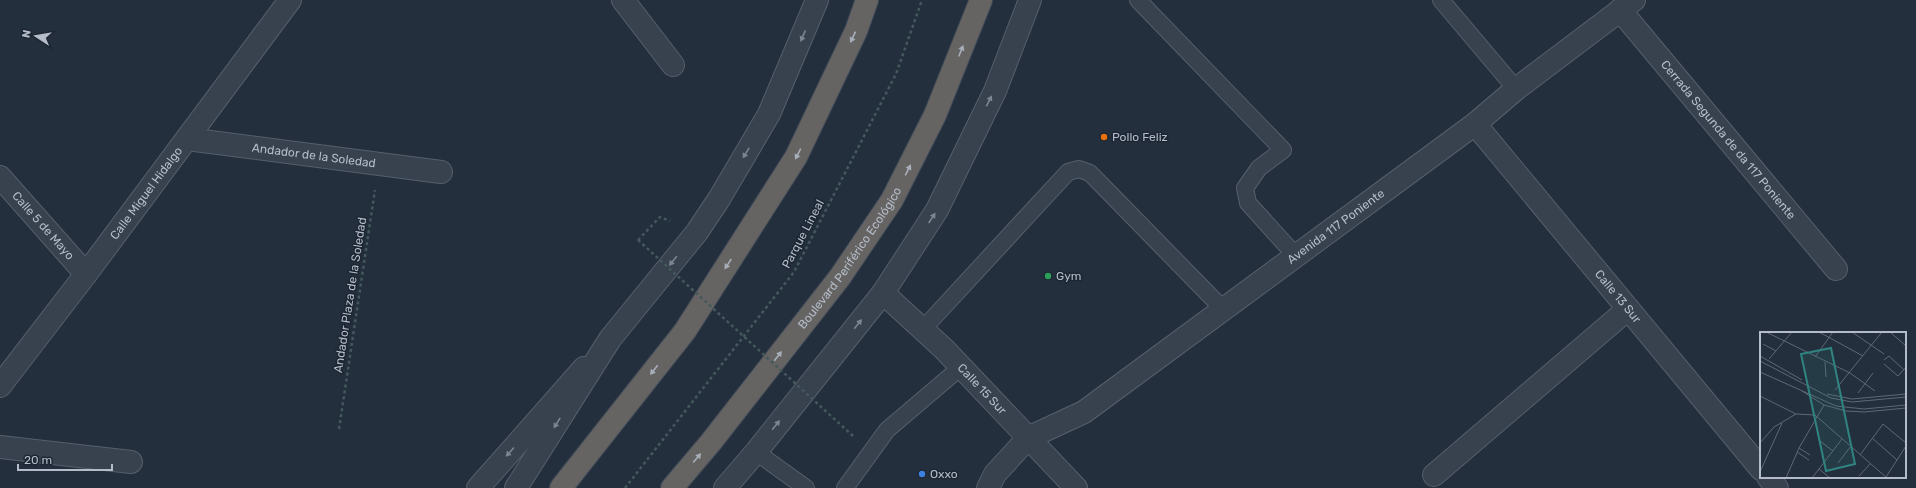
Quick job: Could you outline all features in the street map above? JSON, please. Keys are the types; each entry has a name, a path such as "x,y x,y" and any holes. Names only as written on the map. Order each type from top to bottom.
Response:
{"highway":[{"path":"561,488 685,331 792,164 856,31 867,0"},
{"name":"Boulevard Periférico Ecológico","path":"672,488 711,442 840,277 892,200 935,115 981,0"}],"street":[{"name":"Calle Miguel Hidalgo","path":"0,386 86,274 290,0"},
{"path":"623,0 673,66"},
{"path":"478,488 610,339 697,232 719,199 769,114 817,0"},
{"path":"725,488 756,452 883,294 936,210 994,91 1030,0"},
{"name":"Avenida 117 Poniente","path":"1028,438 1084,412 1475,124 1516,89 1627,5"},
{"name":"Cerrada Segunda de da 117 Poniente","path":"1627,5 1836,270"},
{"name":"Calle 13 Sur","path":"1475,124 1760,468"},
{"name":"Andador de la Soledad","path":"187,139 441,172"},
{"name":"Calle 5 de Mayo","path":"0,177 86,274"},
{"name":"Calle 15 Sur","path":"883,294 923,329 1076,488"},
{"path":"1434,475 1628,309"},
{"path":"516,488 610,339"},
{"path":"988,488 995,474 1028,438"},
{"path":"0,447 130,462"},
{"path":"1769,478 1777,488"}],"lane":[{"path":"1138,0 1284,150 1259,168 1245,188 1248,202 1296,256"},
{"path":"1441,0 1516,89"},
{"path":"923,329 1068,172 1079,169 1090,173 1223,310"},
{"path":"846,488 887,430 961,368"},
{"path":"756,452 806,488"}],"path":[{"name":"Parque Lineal","path":"625,488 794,272 896,74 922,0"},
{"name":"Andador Plaza de la Soledad","path":"339,429 379,164"},
{"path":"660,217 638,240 853,436"}],"place":[{"name":"Pollo Feliz","path":"1104,137"},
{"name":"Gym","path":"1048,276"},
{"name":"Oxxo","path":"922,474"}]}
